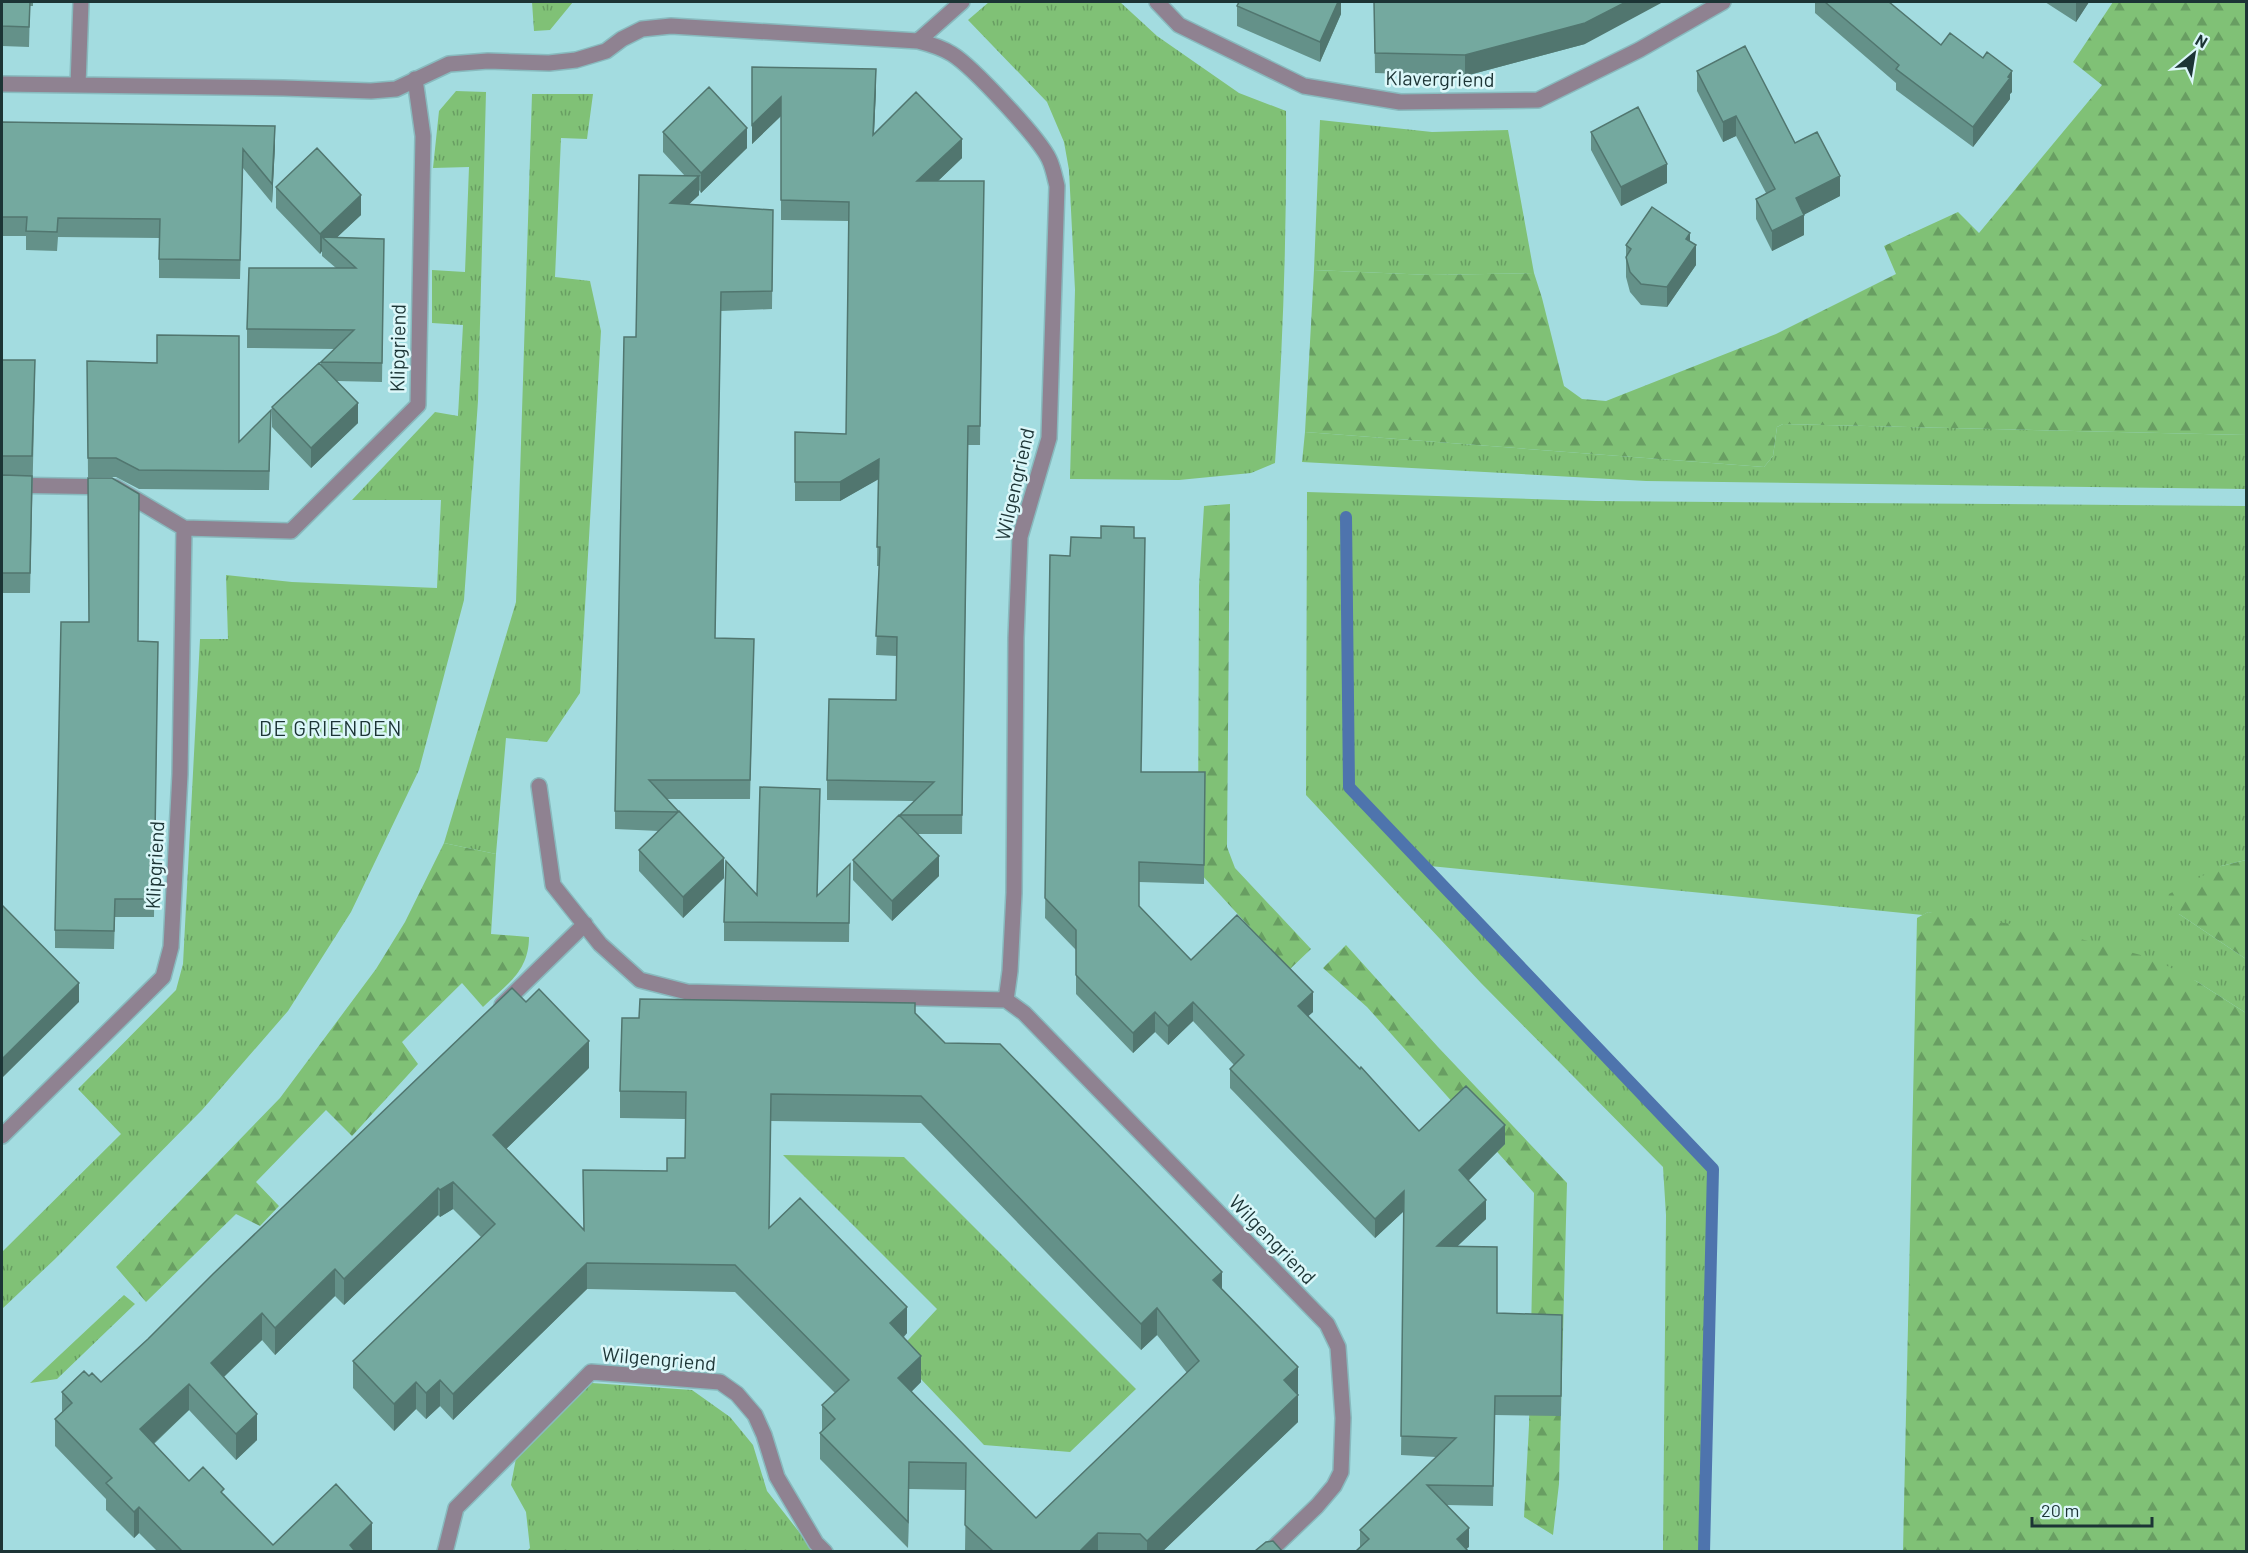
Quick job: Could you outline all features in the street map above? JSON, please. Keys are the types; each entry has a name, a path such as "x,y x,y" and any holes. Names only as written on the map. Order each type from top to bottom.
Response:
{"street":[{"path":"78,85 81,2"},
{"path":"918,41 962,2"},
{"name":"Klavergriend","path":"1157,2 1179,25 1304,87 1400,102 1538,100 1639,50 1723,2"},
{"name":"Wilgengriend","path":"416,79 449,64 549,63 576,60 606,51 622,39 642,29 671,26 918,41 954,55 1033,136 1049,159 1057,186 1049,438 1020,537 1016,638 1014,893 1006,1000 1024,1013 1328,1324 1338,1347 1343,1418 1341,1472 1334,1486 1317,1506 1269,1551"},
{"path":"2,84 371,91 396,88 416,79"},
{"name":"Klipgriend","path":"2,485 115,487 184,528 291,531 418,405 423,136 416,79"},
{"name":"Klipgriend","path":"2,1136 163,977 171,947 180,774 184,528"},
{"path":"539,786 553,885 600,944 639,980 687,992 1006,1000"},
{"path":"487,1020 585,924"},
{"name":"Wilgengriend","path":"446,1551 456,1508 591,1372 720,1382 737,1394 755,1415 777,1477 816,1543 825,1551"}],"green space":[{"path":"532,2 573,2 550,30 534,31"},
{"path":"989,2 1120,2 1157,36 1239,93 1286,111 1284,287 1275,463 1251,473 1179,480 1070,479 1075,290 1069,170 1064,142 1047,102 968,20"},
{"path":"2113,2 2246,2 2246,435 1783,424 1777,427 1773,456 1764,467 1305,432 1314,270 1430,275 1534,273 1564,386 1582,399 1606,401 1776,334 1896,274 1884,246 1958,212 1979,233 2102,85 2073,62"},
{"path":"456,91 486,92 478,401 464,600 419,770 351,912 288,1011 202,1110 55,1259 2,1309 2,1252 121,1134 78,1089 176,990 183,964 200,639 228,639 226,575 292,582 437,588 441,500 352,500 435,412 458,416 463,325 432,323 432,270 465,272 469,167 433,168 439,111"},
{"path":"532,94 593,94 587,139 561,138 555,277 590,281 601,331 580,693 547,742 506,738 496,854 444,843 516,602"},
{"path":"1320,120 1432,132 1508,130 1534,273 1430,275 1314,270"},
{"path":"1783,424 2246,435 2246,489 1646,481 1302,462 1305,432 1764,467 1773,456 1777,427"},
{"path":"1307,492 1596,501 2246,506 2246,860 2221,866 2179,914 2246,959 2246,1013 2196,981 1928,912 1923,915 1430,866 1716,1167 1707,1551 1663,1551 1666,1215 1663,1167 1481,983 1306,795"},
{"path":"1230,504 1227,847 1235,868 1311,949 1289,970 1200,873 1198,837 1199,586 1204,506"},
{"path":"444,843 496,854 491,934 529,937 528,949 521,969 483,1007 462,983 402,1042 418,1064 352,1136 326,1110 256,1182 279,1206 260,1226 236,1214 146,1302 116,1267 280,1098 376,969 405,922"},
{"path":"2246,860 2246,959 2179,914 2167,901 2169,894 2221,866"},
{"path":"1928,912 2039,928 2152,958 2196,981 2246,1013 2246,1551 1903,1551 1917,918"},
{"path":"1346,945 1438,1047 1567,1183 1559,1484 1553,1535 1524,1517 1529,1425 1534,1193 1367,1007 1323,968"},
{"path":"783,1155 904,1157 1136,1389 1070,1452 984,1445 896,1353 937,1309"},
{"path":"124,1295 135,1304 57,1379 30,1383"},
{"path":"592,1383 692,1390 730,1417 753,1445 767,1491 814,1551 527,1551 530,1548 526,1512 511,1485 516,1458"}],"building":[{"path":"2,2 30,2 29,27 2,26"},
{"path":"1239,2 1338,2 1320,42 1237,6"},
{"path":"1374,2 1626,2 1585,23 1465,55 1375,53"},
{"path":"1825,2 1889,2 1941,45 1950,33 1983,58 1987,52 2012,71 2008,77 2010,78 1973,127 1896,69 1899,65"},
{"path":"1745,46 1795,143 1817,132 1840,176 1796,198 1804,215 1772,231 1756,199 1775,189 1736,116 1723,122 1697,71"},
{"path":"752,67 876,69 873,135 916,92 962,139 917,181 984,181 980,426 968,426 962,815 900,815 934,782 827,780 829,699 896,700 897,637 876,636 880,547 877,547 879,459 840,482 795,482 795,432 846,434 849,202 781,200 781,97 752,125"},
{"path":"709,87 747,128 701,173 663,132"},
{"path":"1638,107 1667,164 1621,187 1591,132"},
{"path":"2,122 275,126 272,184 243,149 240,260 159,259 160,219 58,218 57,232 26,231 27,217 2,217"},
{"path":"317,148 361,195 320,234 276,187"},
{"path":"639,175 699,176 670,203 773,210 772,291 721,292 715,638 754,639 750,780 649,780 679,812 615,811 624,337 636,337"},
{"path":"1652,207 1690,233 1686,239 1696,245 1667,287 1641,284 1630,272 1626,257 1631,249 1626,245"},
{"path":"322,237 384,239 382,363 321,362 354,330 247,329 249,268 356,268"},
{"path":"157,335 239,336 239,442 271,410 269,471 139,470 116,458 88,458 87,361 157,363"},
{"path":"2,360 35,360 32,456 2,456"},
{"path":"319,363 358,403 311,448 272,407"},
{"path":"2,475 32,476 30,573 2,573"},
{"path":"88,478 112,478 139,494 138,641 158,642 154,899 115,899 114,931 55,930 61,622 89,622"},
{"path":"1101,526 1134,527 1134,538 1145,538 1141,772 1205,772 1204,865 1139,862 1139,906 1191,960 1237,915 1313,992 1298,1006 1360,1069 1361,1067 1419,1131 1466,1086 1505,1125 1459,1170 1486,1200 1437,1246 1497,1247 1497,1313 1562,1315 1561,1396 1495,1396 1493,1486 1427,1485 1469,1528 1457,1539 1468,1551 1356,1551 1369,1539 1360,1530 1456,1438 1401,1436 1404,1191 1375,1219 1230,1069 1244,1055 1193,1002 1168,1026 1155,1012 1133,1033 1076,975 1076,930 1045,898 1050,555 1070,556 1071,537 1101,538"},
{"path":"760,787 820,789 817,896 850,864 849,923 724,922 726,861 757,895"},
{"path":"679,811 724,858 683,897 639,850"},
{"path":"899,815 939,856 892,901 853,860"},
{"path":"2,905 79,983 2,1059"},
{"path":"512,988 526,1002 539,989 589,1041 493,1135 584,1230 583,1170 667,1171 667,1158 685,1158 686,1092 620,1091 622,1018 639,1018 640,999 915,1003 915,1013 945,1043 1000,1044 1222,1272 1213,1280 1298,1367 1284,1380 1298,1395 1147,1541 1140,1534 1098,1533 1080,1551 993,1551 965,1525 966,1463 909,1462 908,1522 820,1433 835,1419 822,1405 849,1380 735,1265 587,1263 453,1394 440,1380 426,1393 416,1382 394,1404 353,1361 495,1224 453,1182 440,1190 438,1188 344,1279 335,1269 275,1328 262,1313 211,1363 257,1414 236,1434 189,1384 140,1429 189,1481 203,1467 224,1489 221,1492 273,1545 336,1484 372,1523 350,1545 354,1550 180,1551 139,1507 134,1512 106,1483 112,1478 55,1419 72,1403 62,1392 84,1371 89,1376 92,1373 101,1382","holes":["771,1094 921,1096 1141,1324 1157,1308 1199,1361 1036,1518 898,1378 921,1356 890,1323 907,1307 800,1198 769,1228"]},
{"path":"1273,1541 1282,1551 1255,1551 1266,1542"}],"waterway":[{"path":"1346,517 1349,787 1713,1169 1704,1552"}],"district":[{"name":"DE GRIENDEN","path":"331,727"}]}
